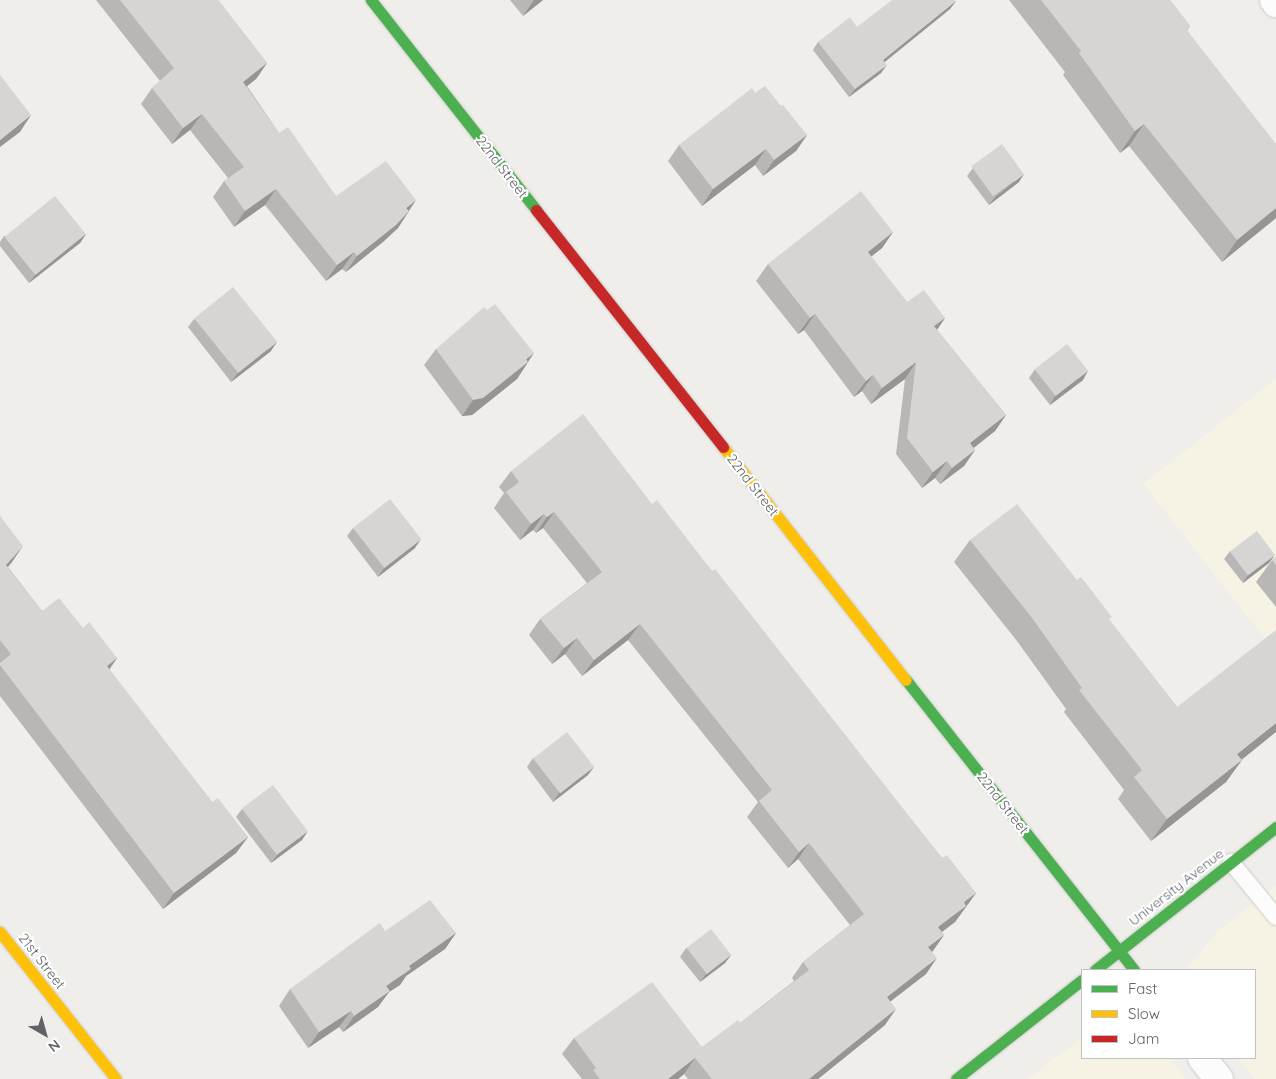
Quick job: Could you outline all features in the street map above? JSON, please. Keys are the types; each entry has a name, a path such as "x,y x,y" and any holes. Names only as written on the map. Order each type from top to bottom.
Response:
{"street":[{"name":"22nd Street","path":"371,0 1133,969"},
{"name":"University Avenue","path":"1096,969 1276,827"},
{"name":"21st Street","path":"0,932 116,1079"},
{"path":"956,1079 1081,981"},
{"path":"1203,1059 1219,1079"}],"lane":[{"path":"1231,862 1276,918"}],"shaded area":[{"path":"1276,379 1276,652 1143,484"},
{"path":"1276,886 1276,1079 1255,1079 1239,1059 1256,1059 1256,969 1187,969 1218,931"},
{"path":"1081,1039 1081,1059 1170,1059 1185,1079 1027,1079"}],"building":[{"path":"120,0 218,0 267,63 243,82 279,133 288,127 336,196 386,161 416,200 406,208 409,211 396,225 357,256 354,252 337,265 276,189 245,211 224,181 244,167 202,114 183,128 152,88 174,68"},
{"path":"892,0 956,1 883,60 887,65 855,89 818,42 850,17 857,27"},
{"path":"1041,0 1170,0 1190,26 1186,29 1276,144 1276,208 1237,240 1144,124 1135,131 1079,53 1081,51"},
{"path":"0,75 31,115 0,140"},
{"path":"765,86 807,135 774,160 766,149 713,189 679,145 752,88 755,93"},
{"path":"1002,144 1024,174 993,196 971,166"},
{"path":"861,191 893,232 868,252 907,302 924,290 945,318 934,326 1006,415 970,443 975,450 952,468 947,461 933,472 907,438 916,362 882,388 873,375 866,381 815,314 810,318 768,264"},
{"path":"55,196 86,234 35,275 4,237"},
{"path":"233,287 277,341 238,373 194,318"},
{"path":"495,304 534,353 526,359 528,362 483,398 473,400 436,349 484,307 487,310"},
{"path":"1067,344 1088,371 1056,396 1035,369"},
{"path":"583,414 652,504 657,500 712,571 715,569 942,858 947,855 976,893 964,902 966,906 938,927 944,935 928,947 937,958 887,997 896,1009 809,1079 712,1079 695,1058 668,1079 600,1079 593,1070 596,1068 574,1038 652,982 702,1047 738,1020 740,1023 809,970 803,962 864,914 809,843 799,852 759,801 772,790 640,624 594,660 577,638 564,648 540,619 602,572 554,512 547,517 544,514 531,524 506,492 519,482 511,471"},
{"path":"390,499 421,539 384,568 353,528"},
{"path":"1017,504 1077,580 1081,577 1112,617 1109,619 1177,707 1276,630 1276,723 1237,754 1242,760 1167,819 1134,777 1142,770 1079,690 1082,688 1032,618 970,540"},
{"path":"0,516 23,546 6,565 42,611 59,598 83,628 89,622 117,658 107,666 212,802 218,798 248,837 174,893 0,665 11,654 0,640"},
{"path":"1257,531 1275,555 1248,575 1230,551"},
{"path":"1276,557 1276,565 1272,560"},
{"path":"567,732 594,767 560,793 533,758"},
{"path":"273,785 308,831 277,855 242,808"},
{"path":"430,900 456,933 409,966 411,969 386,986 390,991 354,1016 351,1011 319,1032 290,989 380,923 385,931"},
{"path":"711,929 731,955 707,974 687,948"}],"traffic: fast":[{"path":"371,0 536,210"},
{"path":"906,680 1133,969"},
{"path":"1096,969 1276,827"},
{"path":"956,1079 1081,981"}],"traffic: slow":[{"path":"723,447 906,680"},
{"path":"0,932 116,1079"}],"traffic: jam":[{"path":"536,210 723,447"}]}
